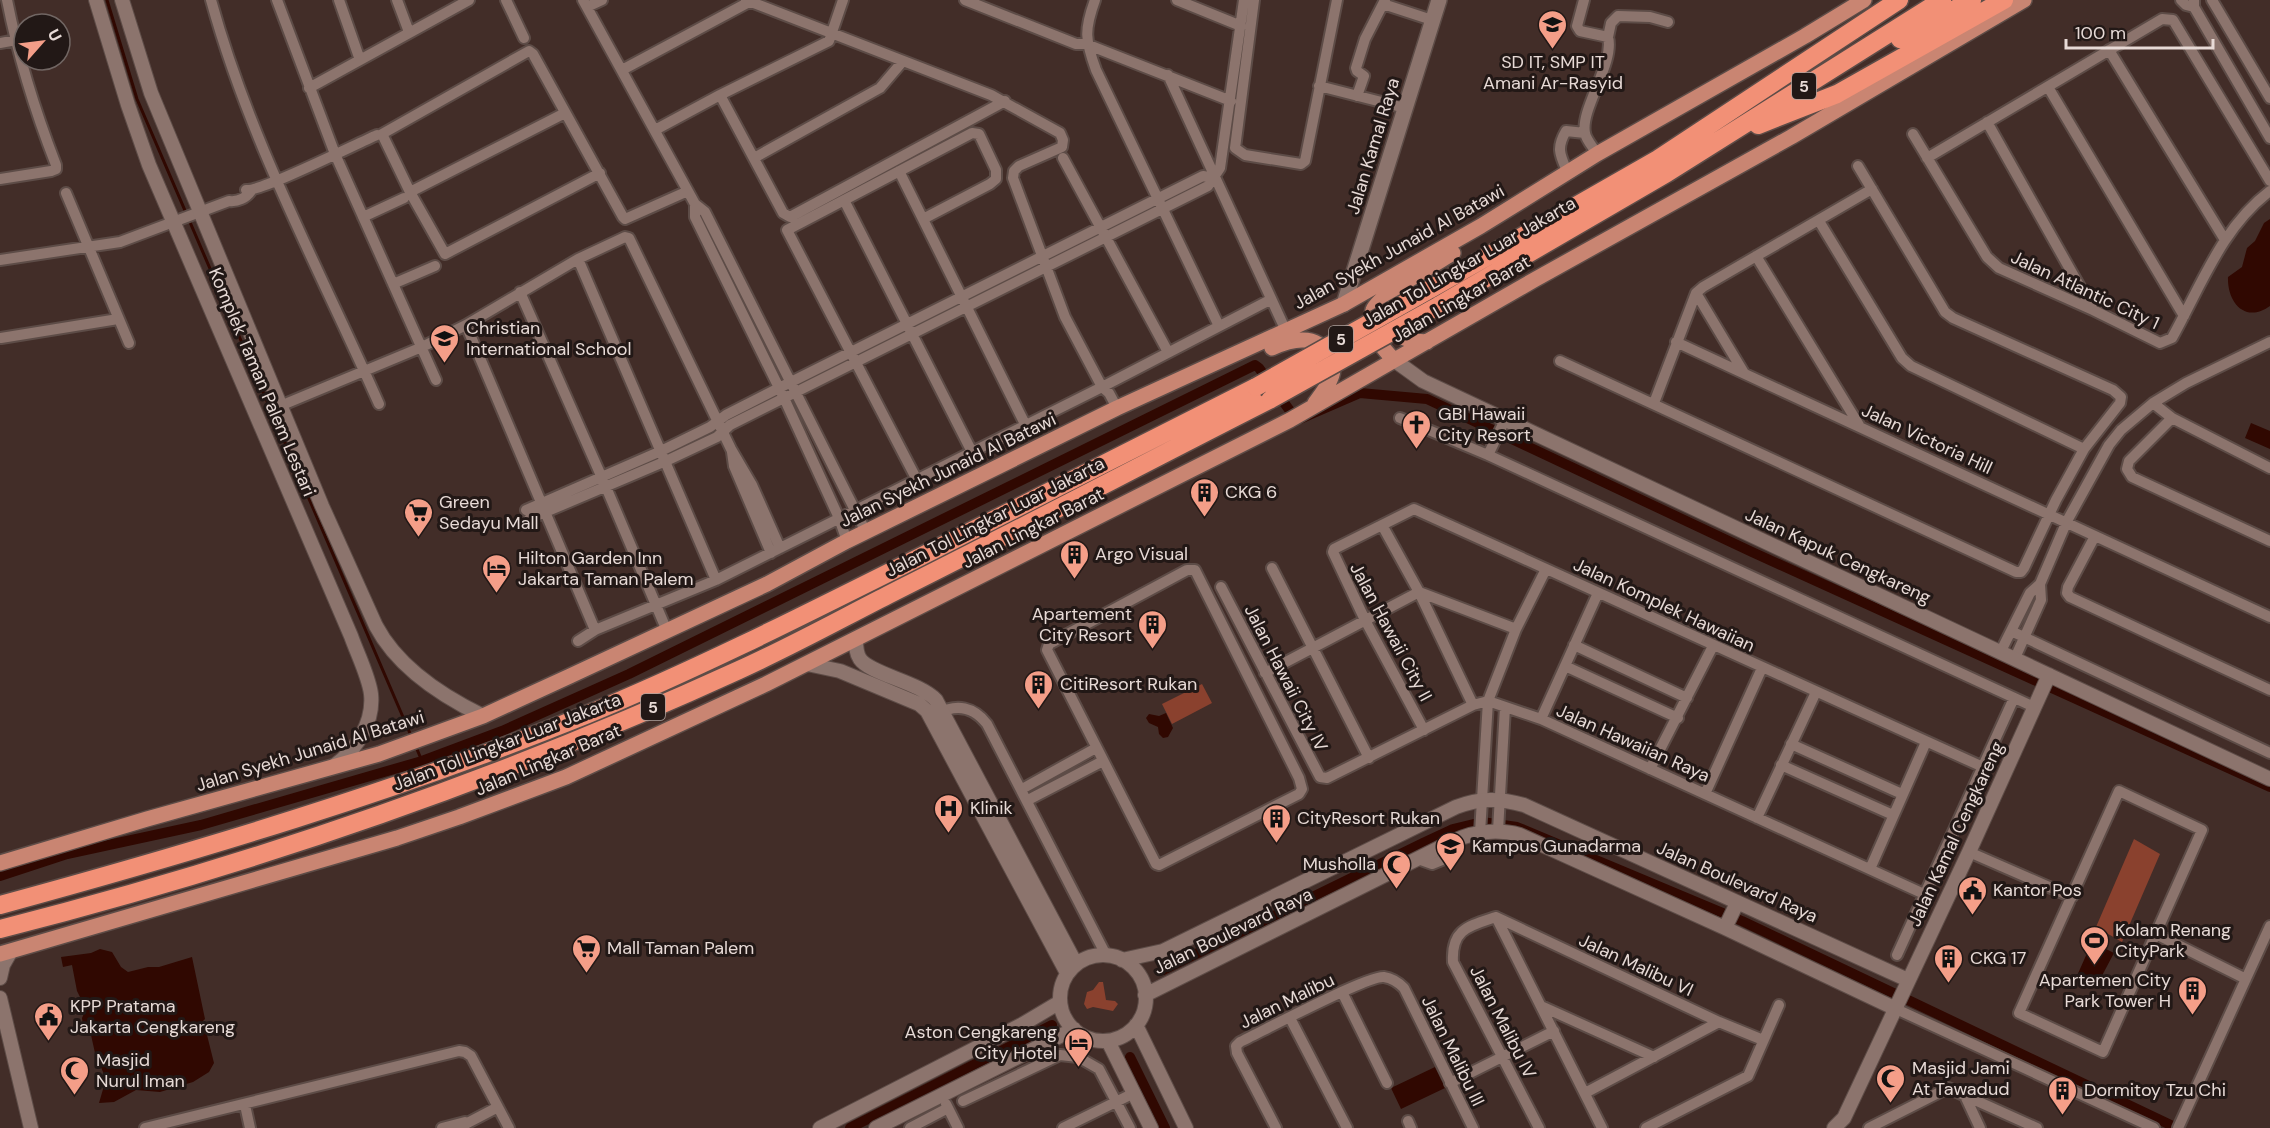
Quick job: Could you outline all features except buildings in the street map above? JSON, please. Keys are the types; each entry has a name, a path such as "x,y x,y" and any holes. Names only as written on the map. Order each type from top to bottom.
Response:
{"highway":[{"name":"Jalan Tol Lingkar Luar Jakarta","path":"0,928 208,870 462,786 596,732 741,669 1271,399 1438,306 1662,166 1899,0"},
{"name":"Jalan Tol Lingkar Luar Jakarta","path":"0,904 200,849 455,765 586,714 732,652 1256,387 1662,166 1732,132 1942,0"},
{"path":"1817,77 1852,64 1972,0"},
{"path":"1732,132 1771,120 1837,94 2004,0"}],"main road":[{"name":"Jalan Kamal Raya","path":"1344,304 1438,0"},
{"name":"Jalan Syekh Junaid Al Batawi","path":"0,863 401,746 483,716 667,631 767,584 1114,410 1344,304 1512,207 1597,154 1864,0"},
{"name":"Jalan Lingkar Barat","path":"5,953 459,818 566,777 807,664 1290,420 1534,279 1791,137 2024,0"},
{"path":"1394,360 1377,340 1372,310 1383,297 1493,228 1512,207"},
{"path":"1398,287 1387,306 1387,318 1392,329 1400,337 1411,341 1427,342"},
{"path":"1143,397 1287,342 1303,340 1318,345 1324,350 1333,370 1328,383 1309,409"}],"street":[{"path":"7,0 12,22"},
{"name":"Komplek Taman Palem Lestari","path":"96,0 149,165 178,220 364,631 384,642 401,661 458,704 483,716"},
{"name":"Komplek Taman Palem Lestari","path":"122,0 151,93 197,213 351,573 364,631 371,693 370,711 359,741 343,759 331,768"},
{"path":"211,0 222,42 275,181 379,404"},
{"path":"277,0 335,154 436,380"},
{"path":"339,0 360,60"},
{"path":"397,0 409,32"},
{"path":"309,88 456,3 469,0"},
{"path":"506,0 524,38"},
{"path":"602,0 585,4 695,204 705,212 728,258 787,390 848,542"},
{"path":"656,130 720,95 829,41 843,0"},
{"path":"965,0 1076,44 1086,44 1168,75 1231,101"},
{"path":"1095,0 1086,31 1086,44 1096,70 1220,326"},
{"path":"1177,0 1241,26"},
{"path":"1214,178 1220,168 1244,0"},
{"path":"1254,0 1236,150 1245,155 1301,164 1337,0"},
{"path":"1584,0 1577,26 1580,31 1608,37"},
{"path":"2181,0 2186,5 2194,3 2270,138"},
{"path":"2212,0 2270,98"},
{"path":"622,70 747,1 832,32 1005,102 1060,133 1063,140 1062,147 1019,166 1014,171 1016,188 1065,317 1102,387 1103,396 1114,410"},
{"path":"1357,96 1365,76 1356,68 1365,39 1384,2 1432,20"},
{"path":"1597,154 1585,133 1588,112 1602,73 1611,23 1618,16 1650,17 1668,22"},
{"path":"1927,158 2162,19 2173,20 2270,181"},
{"path":"2109,50 2225,240"},
{"path":"600,173 445,254 407,195 383,139 383,133 526,52 531,52 600,173 625,219 688,191"},
{"path":"754,158 880,88 903,61"},
{"path":"0,179 56,169 26,72"},
{"path":"1168,75 1286,331"},
{"path":"1319,86 1405,108"},
{"path":"2048,87 2184,316"},
{"path":"720,95 783,213 790,217 1005,102"},
{"path":"363,217 566,113"},
{"path":"1987,122 2093,310"},
{"path":"1568,171 1559,153 1563,135 1566,131 1585,133"},
{"path":"917,480 787,230 972,133 979,134 996,170 996,179 923,219"},
{"name":"Jalan Atlantic City 1","path":"1913,134 1987,257 2014,276 2093,310 2160,343 2172,338 2225,240 2246,210 2270,191"},
{"path":"0,260 130,239 229,201 233,195 244,190 251,191 275,181 376,135"},
{"path":"1063,158 1168,352"},
{"path":"1560,361 2020,572 2084,449 2120,403 2119,394 1953,318 1946,312 1858,166"},
{"path":"899,171 1026,426"},
{"path":"664,456 718,420 787,390 1160,204 1203,176 1214,178"},
{"path":"1654,403 1696,293 1872,189"},
{"path":"66,193 129,343"},
{"path":"844,200 972,452"},
{"path":"695,204 695,217 717,262 867,532"},
{"path":"1819,220 1902,358 1911,366 2084,449"},
{"path":"280,406 422,347 466,325 578,259 625,237 632,240 718,420 731,449 734,466 775,550"},
{"path":"1756,256 1859,426"},
{"path":"717,262 728,258"},
{"path":"578,259 716,580"},
{"path":"393,284 435,266"},
{"path":"520,292 667,631"},
{"path":"1696,293 1744,373"},
{"path":"578,641 596,630 716,580 1026,426 1270,300"},
{"path":"1,338 118,319"},
{"path":"466,325 596,630"},
{"name":"Jalan Victoria Hill","path":"1676,342 2067,521 2270,617"},
{"path":"2001,651 2030,593 2040,584 2067,521 2109,445 2121,430 2153,403 2186,383 2270,342"},
{"name":"Jalan Kapuk Cengkareng","path":"1394,360 1423,381 1504,423 2001,651 2048,676 2270,779"},
{"path":"527,514 664,456 717,437 730,425 787,390"},
{"path":"2153,403 2172,418 2270,468"},
{"path":"1400,418 1488,455 2014,698 2037,701"},
{"path":"2172,418 2129,461 2127,469 2132,477 2270,541"},
{"path":"1488,455 1504,423"},
{"name":"Jalan Komplek Hawaiian","path":"1334,549 1414,509 1983,767"},
{"path":"1382,525 1419,592 1473,705"},
{"path":"2095,536 2068,588 2067,593 2070,597 2270,690"},
{"name":"Jalan Hawaii City II","path":"1334,549 1333,556 1424,730"},
{"path":"1272,568 1369,758 1473,705 1488,701"},
{"path":"1480,829 1488,701 1516,628 1546,569"},
{"path":"1187,570 1195,570 1299,778 1301,792 1206,843 1159,865 1156,864 1096,748 1049,657 1047,650 1049,644 1187,570"},
{"path":"2015,658 2041,600 2040,584"},
{"name":"Jalan Hawaii City IV","path":"1221,587 1318,776 1327,778 1369,758"},
{"path":"1264,673 1419,592 1516,628"},
{"path":"1541,719 1598,593"},
{"path":"2011,632 2270,753"},
{"path":"856,640 858,656 866,665 931,694 937,714 1072,968"},
{"path":"1574,645 1687,699"},
{"path":"1650,769 1713,646"},
{"path":"807,664 840,671 919,704 937,714 956,707 970,708 980,714 1028,800 1106,955"},
{"path":"1565,666 1678,718"},
{"path":"1706,794 1762,668"},
{"name":"Jalan Kamal Cengkareng","path":"1834,1128 1844,1118 1969,852 2048,676"},
{"path":"1757,818 1815,692"},
{"path":"1897,955 2014,698"},
{"name":"Jalan Hawaiian Raya","path":"1488,701 1541,719 1924,894"},
{"path":"1498,828 1505,707"},
{"path":"1870,869 1926,742"},
{"path":"1791,744 1902,794"},
{"path":"1022,789 1096,748"},
{"path":"1486,752 1501,752"},
{"path":"1028,800 1103,761"},
{"path":"1781,765 1893,815"},
{"path":"2119,791 2202,830 2103,1052 2019,1013 2072,897 2119,791"},
{"name":"Jalan Boulevard Raya","path":"1122,960 1163,951 1456,807 1482,802 1499,802 1524,805 1907,983"},
{"name":"Jalan Boulevard Raya","path":"1145,995 1464,836 1480,829 1498,828 1726,926 1896,1005"},
{"path":"1969,852 2072,897"},
{"path":"1418,859 1432,864 1454,855"},
{"path":"1726,926 1737,904"},
{"path":"1496,917 1602,1128"},
{"name":"Jalan Malibu VI","path":"1496,917 1719,1022 1763,1040"},
{"name":"Jalan Malibu IV","path":"1496,917 1470,926 1461,932 1452,949 1453,962 1539,1128"},
{"path":"2178,1128 2270,926"},
{"path":"2156,934 2246,980"},
{"path":"0,978 5,953"},
{"path":"1106,955 1122,960 1138,974 1145,995 1142,1016 1136,1025 1119,1038 1108,1041 1090,1039 1074,1029 1067,1022 1060,1002 1061,986 1072,968 1091,957 1106,955"},
{"name":"Jalan Malibu","path":"1276,1128 1236,1046 1342,992 1375,978 1384,977 1399,983 1404,988"},
{"name":"Jalan Malibu III","path":"1404,988 1473,1128"},
{"path":"1342,992 1387,1083"},
{"path":"0,998 31,1128"},
{"path":"820,1128 1023,1024 1060,1002"},
{"path":"1646,1128 1742,1081 1751,1072 1779,1005"},
{"path":"1896,1005 2154,1128"},
{"path":"1541,1006 1654,1057"},
{"path":"1290,1018 1347,1128"},
{"path":"1585,1093 1719,1022"},
{"path":"1136,1025 1186,1128"},
{"path":"876,1128 1074,1029"},
{"path":"1450,1083 1554,1031"},
{"path":"1108,1041 1151,1128"},
{"path":"145,1128 459,1051 471,1056 509,1128"},
{"path":"963,1101 1060,1055 1078,1057 1099,1069 1130,1128"},
{"path":"1869,1128 1947,1089 1952,1089 1966,1098 2037,1128"},
{"path":"1063,1128 1134,1093"},
{"path":"942,1095 958,1128"},
{"path":"1966,1098 1980,1128"},
{"path":"245,1105 250,1128"},
{"path":"458,1128 498,1107"},
{"path":"910,1128 948,1108"},
{"path":"442,1128 473,1120"}],"shaded area":[{"path":"2270,219 2270,306 2253,313 2239,308 2234,302 2228,286 2228,277 2242,267 2247,248 2255,241 2264,223"},
{"path":"2251,423 2270,431 2270,449 2245,438"},
{"path":"1202,684 1212,703 1172,724 1162,704"},
{"path":"1166,713 1173,728 1168,737 1163,738 1159,734 1158,727 1149,723 1146,718 1149,714 1159,716"},
{"path":"2134,839 2160,854 2122,942 2096,927"},
{"name":"Kolam Renang CityPark","path":"2092,942 2114,953 2096,987 2076,978"},
{"path":"100,949 112,952 121,967 128,972 159,967 192,957 205,1019 197,1027 207,1035 214,1063 209,1072 193,1082 160,1092 136,1090 114,1102 99,1103 106,1079 95,1053 91,1035 83,1025 82,1018 86,1009 77,991 72,965 63,967 61,957 91,953"},
{"path":"1099,982 1103,982 1106,1000 1115,1001 1118,1004 1113,1011 1093,1007 1087,1009 1084,1004 1087,992 1093,990"},
{"path":"1435,1067 1445,1088 1401,1109 1391,1088"}],"waterway":[{"path":"107,0 137,99 412,738"},
{"path":"0,876 67,854 201,825 422,761 502,731 629,674 1255,365 1293,415 1300,419 1360,393 1427,399 1752,552 2270,787"},
{"path":"416,747 422,761"},
{"path":"1163,970 1453,829 1482,822 1517,827 1742,921 2177,1128"},
{"path":"850,1128 1052,1025"},
{"path":"1130,1057 1165,1128"}],"place":[{"name":"SD IT, SMP IT Amani Ar-Rasyid","path":"1553,50"},
{"name":"Christian International School","path":"445,364"},
{"name":"GBI Hawaii City Resort","path":"1417,450"},
{"name":"CKG 6","path":"1204,518"},
{"name":"Green Sedayu Mall","path":"418,538"},
{"name":"Argo Visual","path":"1074,580"},
{"name":"Hilton Garden Inn Jakarta Taman Palem","path":"497,594"},
{"name":"Apartement City Resort","path":"1153,650"},
{"name":"CitiResort Rukan","path":"1039,710"},
{"name":"Klinik","path":"949,834"},
{"name":"CityResort Rukan","path":"1276,844"},
{"name":"Kampus Gunadarma","path":"1451,872"},
{"name":"Musholla","path":"1397,890"},
{"name":"Kantor Pos","path":"1972,916"},
{"name":"Kolam Renang CityPark","path":"2094,966"},
{"name":"Mall Taman Palem","path":"586,974"},
{"name":"CKG 17","path":"1949,984"},
{"name":"Apartemen City Park Tower H","path":"2192,1016"},
{"name":"KPP Pratama Jakarta Cengkareng","path":"49,1042"},
{"name":"Aston Cengkareng City Hotel","path":"1078,1068"},
{"name":"Masjid Nurul Iman","path":"75,1096"},
{"name":"Masjid Jami At Tawadud","path":"1891,1104"},
{"name":"Dormitoy Tzu Chi","path":"2063,1116"}]}
